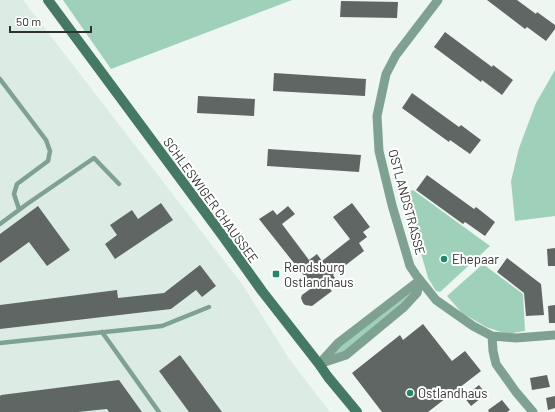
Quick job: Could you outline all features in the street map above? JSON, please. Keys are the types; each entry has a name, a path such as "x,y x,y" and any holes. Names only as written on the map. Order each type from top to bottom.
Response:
{"main road":[{"name":"SCHLESWIGER CHAUSSEE","path":"48,0 262,291 357,412"}],"street":[{"name":"OSTLANDSTRASSE","path":"438,0 396,55 386,74 377,116 379,151 392,205 410,266 436,300 473,326 492,336"},
{"path":"319,364 338,343 420,280"},
{"path":"319,364 348,354 417,294 420,280"},
{"path":"533,412 516,392 496,364 492,336 516,338 555,335"}],"lane":[{"path":"0,79 46,140 50,151 48,161 17,184 14,194 19,209"},
{"path":"0,224 19,209 94,158 119,184"},
{"path":"0,343 162,326 209,307"},
{"path":"102,332 159,412"}],"shaded area":[{"path":"0,0 23,0 242,284 290,360 330,412 0,412"}],"green space":[{"path":"63,0 292,0 111,69"},
{"path":"555,70 555,216 515,221 511,181 519,148 536,103"},
{"path":"413,190 490,246 440,292 436,291 428,278 419,246 400,195"},
{"path":"483,264 523,294 525,331 507,334 486,327 462,313 447,296"},
{"path":"420,280 416,294 348,354 322,363 338,343"}],"building":[{"path":"487,0 517,0 536,14 537,12 555,25 555,29 546,41 527,27 525,29"},
{"path":"341,1 398,2 397,18 340,17"},
{"path":"445,32 492,67 493,65 513,80 502,95 482,80 481,82 434,47"},
{"path":"274,73 366,79 365,96 273,91"},
{"path":"412,93 459,127 461,125 481,140 470,154 450,140 449,142 402,108"},
{"path":"198,96 255,99 254,116 197,113"},
{"path":"268,149 361,155 359,172 267,166"},
{"path":"427,175 474,209 476,207 495,222 485,236 465,222 463,224 416,190"},
{"path":"161,203 173,220 115,259 105,244 117,235 110,225 132,210 138,219"},
{"path":"352,203 370,227 363,232 367,237 359,243 364,251 333,275 335,278 326,285 332,291 312,306 305,305 301,298 302,295 313,287 259,219 273,210 277,215 288,206 295,214 282,224 309,260 317,254 322,261 350,239 333,217"},
{"path":"38,206 70,250 47,266 29,242 0,263 0,234"},
{"path":"555,248 555,266 548,266 547,249"},
{"path":"507,258 541,284 544,315 526,316 524,293 497,272"},
{"path":"200,265 216,286 202,297 196,290 171,309 0,329 0,305 117,290 118,298 164,293"},
{"path":"555,305 555,323 549,323 548,306"},
{"name":"Ostlandhaus","path":"423,324 452,361 465,351 481,371 428,412 382,412 352,373 400,335 403,340"},
{"path":"180,355 222,412 189,412 159,371"},
{"path":"547,375 550,387 532,390 530,378"},
{"path":"119,380 142,412 109,412 107,409 78,412 0,412 1,395"},
{"path":"479,385 486,394 471,406 464,397"},
{"path":"555,396 555,408 548,410 546,398"},
{"path":"502,400 510,410 507,412 489,412 488,410"}],"place":[{"name":"Ehepaar","path":"444,259"},
{"name":"Rendsburg Ostlandhaus","path":"276,274"},
{"name":"Ostlandhaus","path":"410,393"}]}
